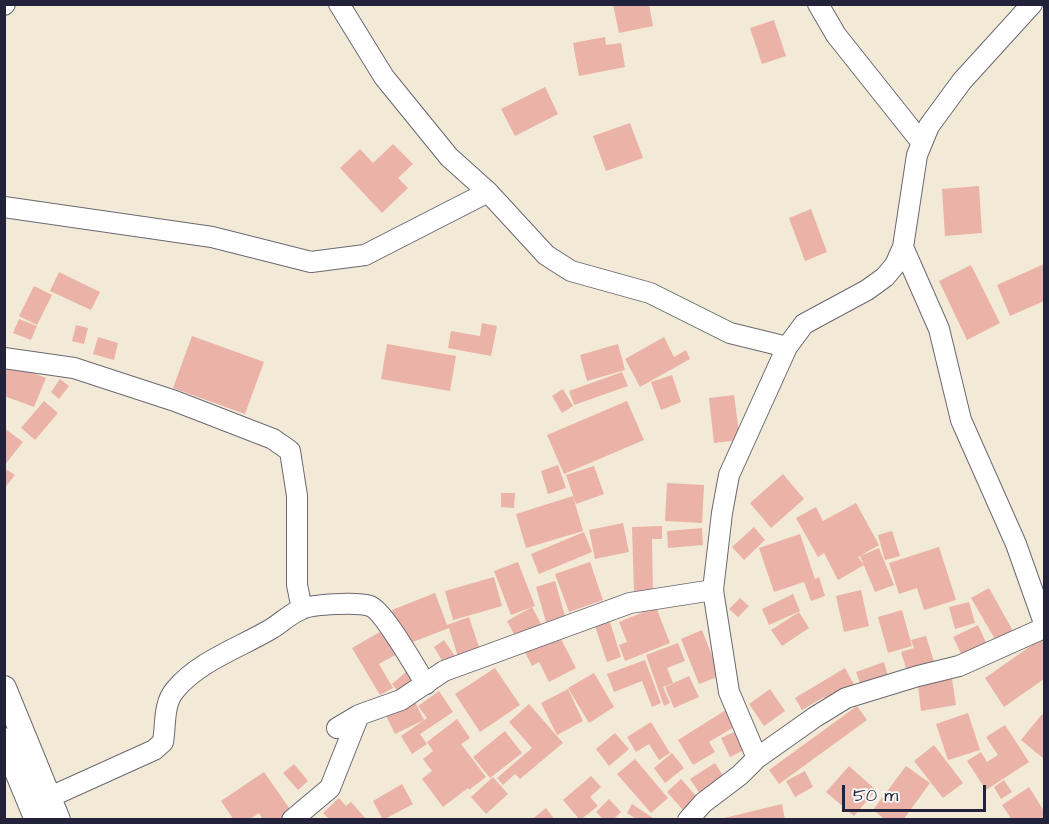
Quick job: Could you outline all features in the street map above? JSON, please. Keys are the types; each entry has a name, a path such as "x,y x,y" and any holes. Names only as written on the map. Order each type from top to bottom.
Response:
{"main road":[{"path":"4,688 54,808"},
{"path":"4,740 37,819"}],"street":[{"path":"339,4 384,77 449,156 488,192 546,255 571,271 650,292 730,333 787,347"},
{"path":"818,4 836,36 922,143"},
{"path":"757,758 729,692 713,590 729,474 787,347 804,324 823,316 885,277 895,265 903,247 917,155 929,126 962,81 1032,4"},
{"path":"4,207 212,237 311,262 365,255 488,192"},
{"path":"688,819 703,803 740,775 757,758 814,717 846,698 959,666 1044,626 1016,544 961,420 939,329 903,247"},
{"path":"4,358 74,368 175,402 273,439 290,451 297,496 297,585 302,609"},
{"path":"337,728 359,715 401,700 444,671 630,603 713,590"},
{"path":"54,808 154,750 163,742 166,706 174,690 201,667 302,609 335,604 370,606 382,615 426,684"},
{"path":"292,819 330,788 359,715"}],"building":[{"path":"613,4 649,4 653,26 619,33"},
{"path":"774,20 786,56 762,64 750,28"},
{"path":"605,37 606,45 621,43 625,67 579,76 573,43"},
{"path":"545,87 558,114 515,136 501,109"},
{"path":"630,123 643,158 606,171 593,136"},
{"path":"393,144 413,164 398,178 408,188 382,213 340,168 360,149 373,163"},
{"path":"979,186 982,233 945,236 942,189"},
{"path":"811,209 827,252 805,261 789,218"},
{"path":"1044,264 1044,301 1010,316 997,285"},
{"path":"971,265 1000,323 967,340 939,281"},
{"path":"59,272 100,292 91,310 50,291"},
{"path":"34,286 52,295 37,325 19,316"},
{"path":"19,319 37,326 31,340 13,333"},
{"path":"482,323 497,326 491,356 448,348 451,331 480,336"},
{"path":"76,325 88,328 84,344 72,341"},
{"path":"192,336 264,362 245,414 173,388"},
{"path":"98,337 118,343 114,360 93,354"},
{"path":"664,337 674,357 686,350 690,359 640,387 625,359"},
{"path":"387,344 456,356 450,391 381,379"},
{"path":"618,344 625,370 587,381 580,355"},
{"path":"4,362 46,378 34,407 4,396"},
{"path":"622,372 628,386 574,405 569,391"},
{"path":"672,375 681,402 661,410 651,382"},
{"path":"60,379 69,386 59,399 51,392"},
{"path":"563,389 573,406 562,413 552,396"},
{"path":"734,395 740,440 714,443 709,398"},
{"path":"44,401 58,413 35,440 21,428"},
{"path":"627,401 644,440 564,474 547,435"},
{"path":"4,428 23,442 4,466"},
{"path":"558,465 566,488 548,494 541,471"},
{"path":"594,466 604,494 576,504 566,475"},
{"path":"4,468 15,475 4,489"},
{"path":"783,474 804,499 771,528 750,503"},
{"path":"667,483 704,485 702,523 665,521"},
{"path":"501,493 515,493 514,508 501,507"},
{"path":"573,496 583,531 526,548 516,514"},
{"path":"856,503 879,545 858,557 864,565 838,580 824,553 818,557 796,518 816,507 823,521"},
{"path":"623,523 629,552 595,559 589,530"},
{"path":"662,526 662,539 652,539 653,593 634,593 632,527"},
{"path":"754,527 765,540 744,560 732,547"},
{"path":"702,528 703,545 668,548 667,531"},
{"path":"892,531 900,556 885,560 878,535"},
{"path":"584,532 592,552 539,574 531,554"},
{"path":"800,534 815,579 819,577 825,596 811,601 804,582 774,592 759,548"},
{"path":"939,547 956,600 924,610 917,588 899,594 889,563"},
{"path":"879,548 894,585 875,592 860,556"},
{"path":"518,562 535,606 511,615 494,571"},
{"path":"590,562 603,600 569,612 555,574"},
{"path":"494,577 502,606 453,620 445,591"},
{"path":"555,581 565,616 546,622 536,587"},
{"path":"989,588 1013,631 996,641 971,598"},
{"path":"861,590 869,626 844,632 836,596"},
{"path":"435,593 447,625 469,617 481,653 459,660 449,628 405,645 392,610"},
{"path":"793,594 800,611 769,625 762,609"},
{"path":"740,598 749,606 738,617 729,609"},
{"path":"969,602 975,623 955,629 949,607"},
{"path":"532,607 541,624 516,638 507,621"},
{"path":"656,607 670,643 625,661 619,645 627,642 619,622"},
{"path":"902,610 912,646 888,653 878,617"},
{"path":"799,612 809,628 782,646 771,630"},
{"path":"608,616 621,657 607,662 593,620"},
{"path":"978,625 989,649 964,660 953,637"},
{"path":"385,629 399,653 379,664 393,688 380,695 352,648"},
{"path":"702,630 720,676 699,684 681,639"},
{"path":"559,635 576,668 549,682 539,662 532,666 525,652"},
{"path":"926,636 935,665 908,674 901,652 914,648 911,640"},
{"path":"1042,638 1044,642 1044,679 1004,707 985,678"},
{"path":"444,640 455,656 444,664 434,647"},
{"path":"678,643 685,661 667,668 673,683 663,687 670,703 664,706 646,655"},
{"path":"645,660 661,703 652,707 642,681 614,692 607,674"},
{"path":"884,662 888,676 861,686 856,672"},
{"path":"495,668 520,705 480,732 455,694"},
{"path":"845,668 856,688 829,705 824,697 802,710 795,698"},
{"path":"407,671 416,683 401,695 392,684"},
{"path":"594,673 614,707 589,723 568,688"},
{"path":"689,676 699,697 674,708 665,687"},
{"path":"952,679 956,705 921,711 918,685"},
{"path":"568,689 583,721 557,735 541,703"},
{"path":"770,689 785,711 764,726 749,704"},
{"path":"439,691 453,712 420,734 427,744 412,754 401,736 427,718 418,706"},
{"path":"415,702 424,720 395,734 386,716"},
{"path":"529,704 563,743 520,779 515,774 503,785 497,778 532,748 509,722"},
{"path":"857,706 867,720 779,784 769,770"},
{"path":"729,708 739,724 709,742 715,752 693,765 678,740"},
{"path":"968,713 980,750 948,760 936,724"},
{"path":"1042,714 1044,716 1044,759 1021,740"},
{"path":"457,719 470,738 461,744 486,777 443,807 422,779 432,771 423,759 433,751 427,742"},
{"path":"651,722 670,753 659,760 649,744 636,752 627,737"},
{"path":"1005,725 1029,762 986,790 967,761 981,752 987,762 998,755 986,737"},
{"path":"739,730 748,748 730,757 721,738"},
{"path":"505,731 522,753 490,778 473,757"},
{"path":"615,733 629,749 609,766 596,749"},
{"path":"934,745 963,783 943,798 914,761"},
{"path":"672,753 684,768 665,783 654,768"},
{"path":"635,759 668,798 651,813 617,774"},
{"path":"715,763 727,782 703,798 690,779"},
{"path":"294,764 308,781 298,790 283,773"},
{"path":"849,766 876,790 854,816 826,792"},
{"path":"906,766 930,783 903,820 886,820 873,810"},
{"path":"805,771 813,787 795,797 786,781"},
{"path":"264,772 294,815 287,820 263,820 259,813 249,820 234,820 221,801"},
{"path":"591,776 601,787 590,797 598,806 580,820 563,800"},
{"path":"493,777 508,794 486,814 471,797"},
{"path":"681,779 697,797 683,810 667,792"},
{"path":"1004,780 1012,792 1001,799 994,787"},
{"path":"402,784 413,804 383,820 373,801"},
{"path":"1029,787 1044,811 1044,820 1012,820 1002,805"},
{"path":"339,798 346,806 351,802 367,820 330,820 323,813"},
{"path":"609,799 621,812 613,820 604,820 596,812"},
{"path":"632,804 656,820 638,820 627,813"},
{"path":"782,804 785,820 720,820 720,819"},
{"path":"546,808 555,820 531,820"}]}
